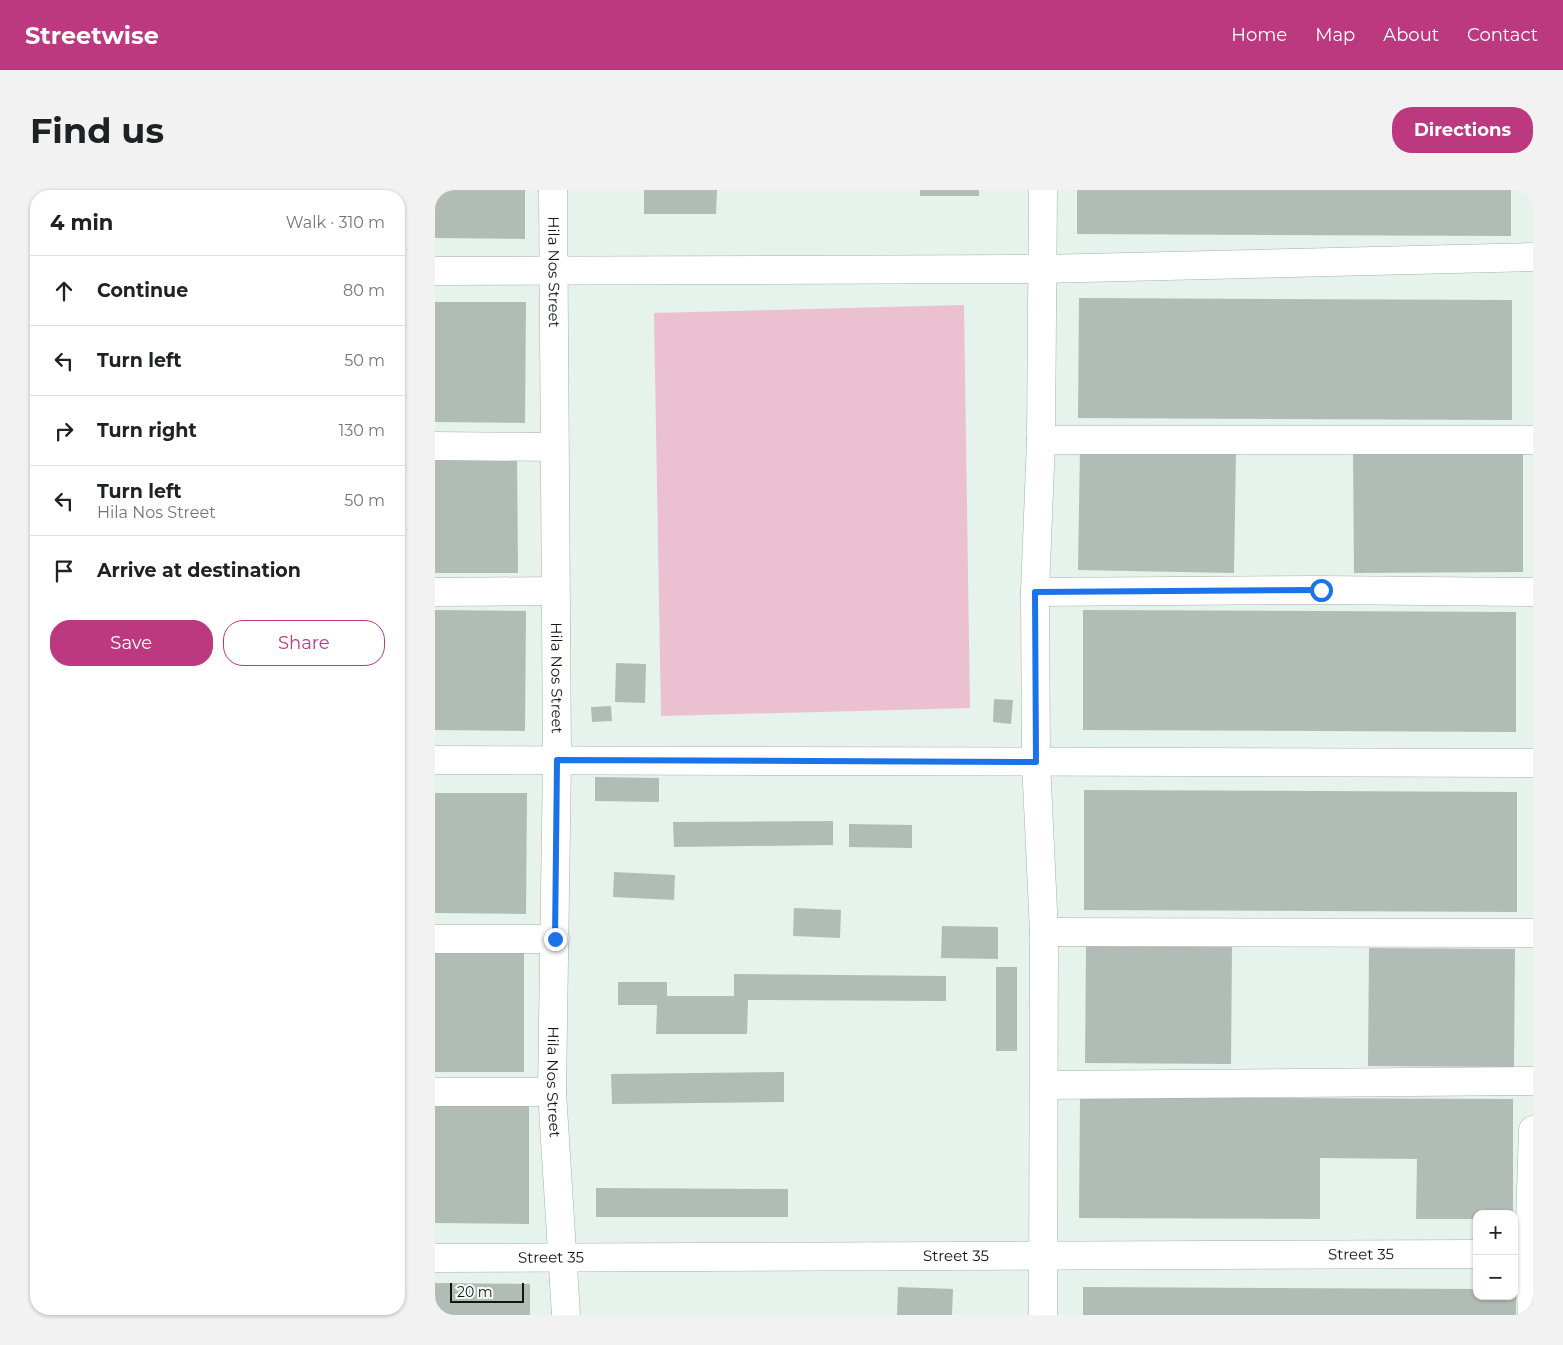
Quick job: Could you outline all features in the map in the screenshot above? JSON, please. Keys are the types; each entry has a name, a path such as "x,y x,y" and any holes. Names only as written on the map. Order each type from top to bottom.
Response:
{"street":[{"name":"Hila Nos Street","path":"553,190 557,760 552,1092 566,1315"},
{"path":"1043,190 1041,440 1035,592 1036,762 1044,932 1043,1315"},
{"path":"435,271 554,269 1043,269 1533,257"},
{"path":"1041,440 1533,440"},
{"path":"435,446 554,447"},
{"path":"1035,592 1321,590 1533,592"},
{"path":"435,592 555,592"},
{"path":"435,760 1533,763"},
{"path":"1044,932 1533,933"},
{"path":"435,939 555,939"},
{"path":"1044,1085 1533,1081"},
{"path":"435,1092 552,1092"},
{"path":"1532,1315 1525,1253 1533,1130"},
{"name":"Street 35","path":"435,1258 1473,1254"}],"shaded area":[{"path":"964,305 970,708 661,716 654,313"}],"building":[{"path":"435,190 525,190 525,239 435,238"},
{"path":"644,190 717,190 716,214 644,214"},
{"path":"920,190 979,190 979,196 920,196"},
{"path":"1077,190 1511,190 1511,236 1077,234"},
{"path":"1079,298 1512,300 1512,420 1078,418"},
{"path":"435,302 526,302 525,423 435,422"},
{"path":"1080,448 1236,450 1234,573 1078,570"},
{"path":"1353,448 1523,448 1523,572 1354,573"},
{"path":"435,453 517,453 518,573 435,573"},
{"path":"435,610 526,611 525,731 435,730"},
{"path":"1083,610 1516,612 1516,732 1083,730"},
{"path":"616,663 646,664 645,703 615,702"},
{"path":"994,699 1013,700 1011,724 993,722"},
{"path":"611,706 612,721 592,722 591,707"},
{"path":"595,777 659,778 659,802 595,801"},
{"path":"1084,790 1517,792 1517,912 1084,910"},
{"path":"435,793 527,793 526,914 435,913"},
{"path":"833,821 833,845 674,847 673,822"},
{"path":"849,824 912,825 912,848 849,847"},
{"path":"614,872 675,875 674,900 613,897"},
{"path":"794,908 841,910 840,938 793,936"},
{"path":"942,926 998,927 998,959 941,958"},
{"path":"1086,946 1232,946 1231,1064 1085,1063"},
{"path":"1369,948 1515,949 1514,1067 1368,1066"},
{"path":"435,952 524,952 524,1072 435,1072"},
{"path":"996,967 1017,967 1017,1051 996,1051"},
{"path":"734,974 946,976 946,1001 748,1000 747,1034 656,1034 657,1005 618,1005 618,982 667,982 667,996 734,996"},
{"path":"784,1072 784,1102 612,1104 611,1074"},
{"path":"1080,1097 1513,1099 1513,1210 1473,1210 1473,1219 1416,1219 1417,1159 1320,1158 1320,1219 1079,1218"},
{"path":"435,1103 529,1103 529,1224 435,1223"},
{"path":"596,1188 788,1189 788,1217 596,1217"},
{"path":"435,1283 530,1284 530,1315 435,1315"},
{"path":"898,1287 953,1289 952,1315 897,1315"},
{"path":"1083,1287 1473,1289 1473,1300 1516,1300 1516,1315 1083,1315"}],"route":[{"path":"555,939 557,760 1036,762 1035,592 1321,590"}]}
